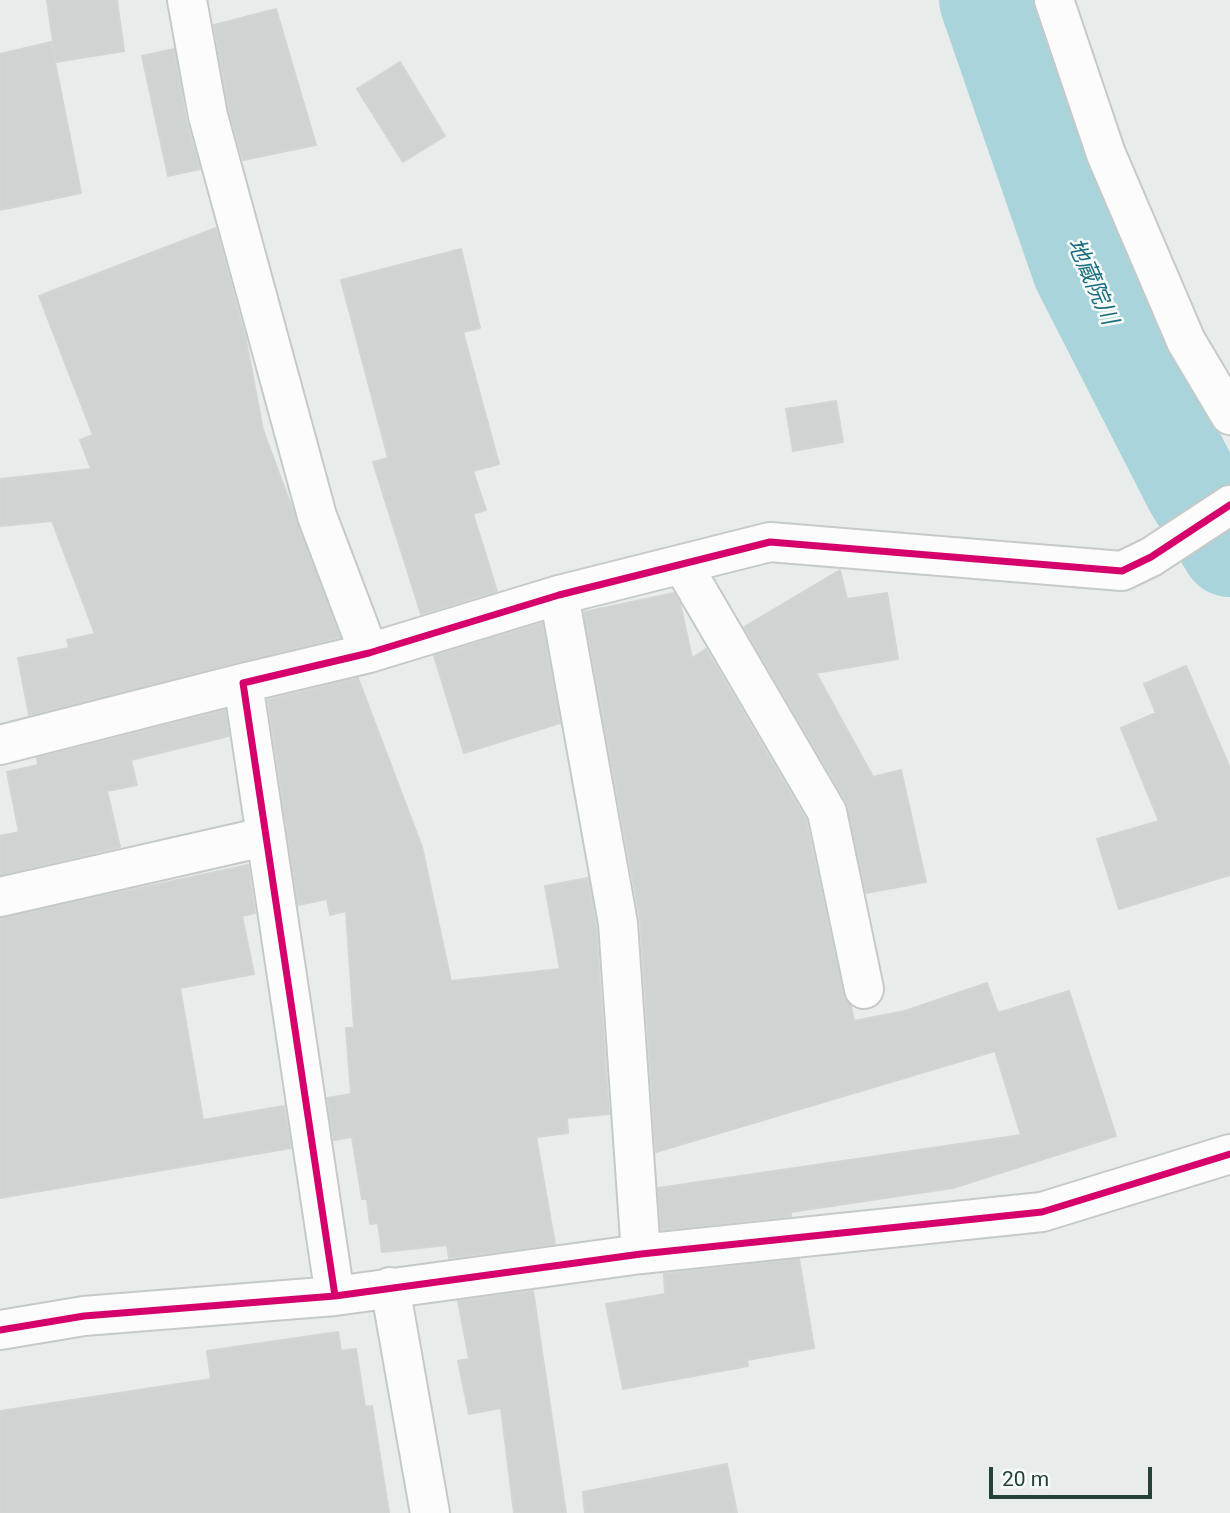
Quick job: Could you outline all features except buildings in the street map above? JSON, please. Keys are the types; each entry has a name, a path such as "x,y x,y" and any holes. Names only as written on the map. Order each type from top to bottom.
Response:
{"street":[{"path":"187,0 208,116 317,516 369,653"},
{"path":"1054,0 1111,167 1186,341 1230,415"},
{"path":"0,745 369,653 559,595 770,542 1122,571 1230,505"},
{"path":"682,564 827,812 864,989"},
{"path":"559,595 618,923 641,1254"},
{"path":"243,683 335,1296"},
{"path":"0,897 264,837"},
{"path":"0,1330 84,1316 335,1296 641,1254 1042,1212 1230,1154"},
{"path":"390,1287 430,1513"}],"waterway":[{"name":"地蔵院川","path":"988,0 1081,269 1193,488 1230,548"}],"cycle path":[{"path":"335,1296 243,683 369,653 559,595 770,542 1122,571 1151,557 1230,505"},
{"path":"0,1330 84,1316 335,1296 641,1254 1042,1212 1230,1154"}]}
